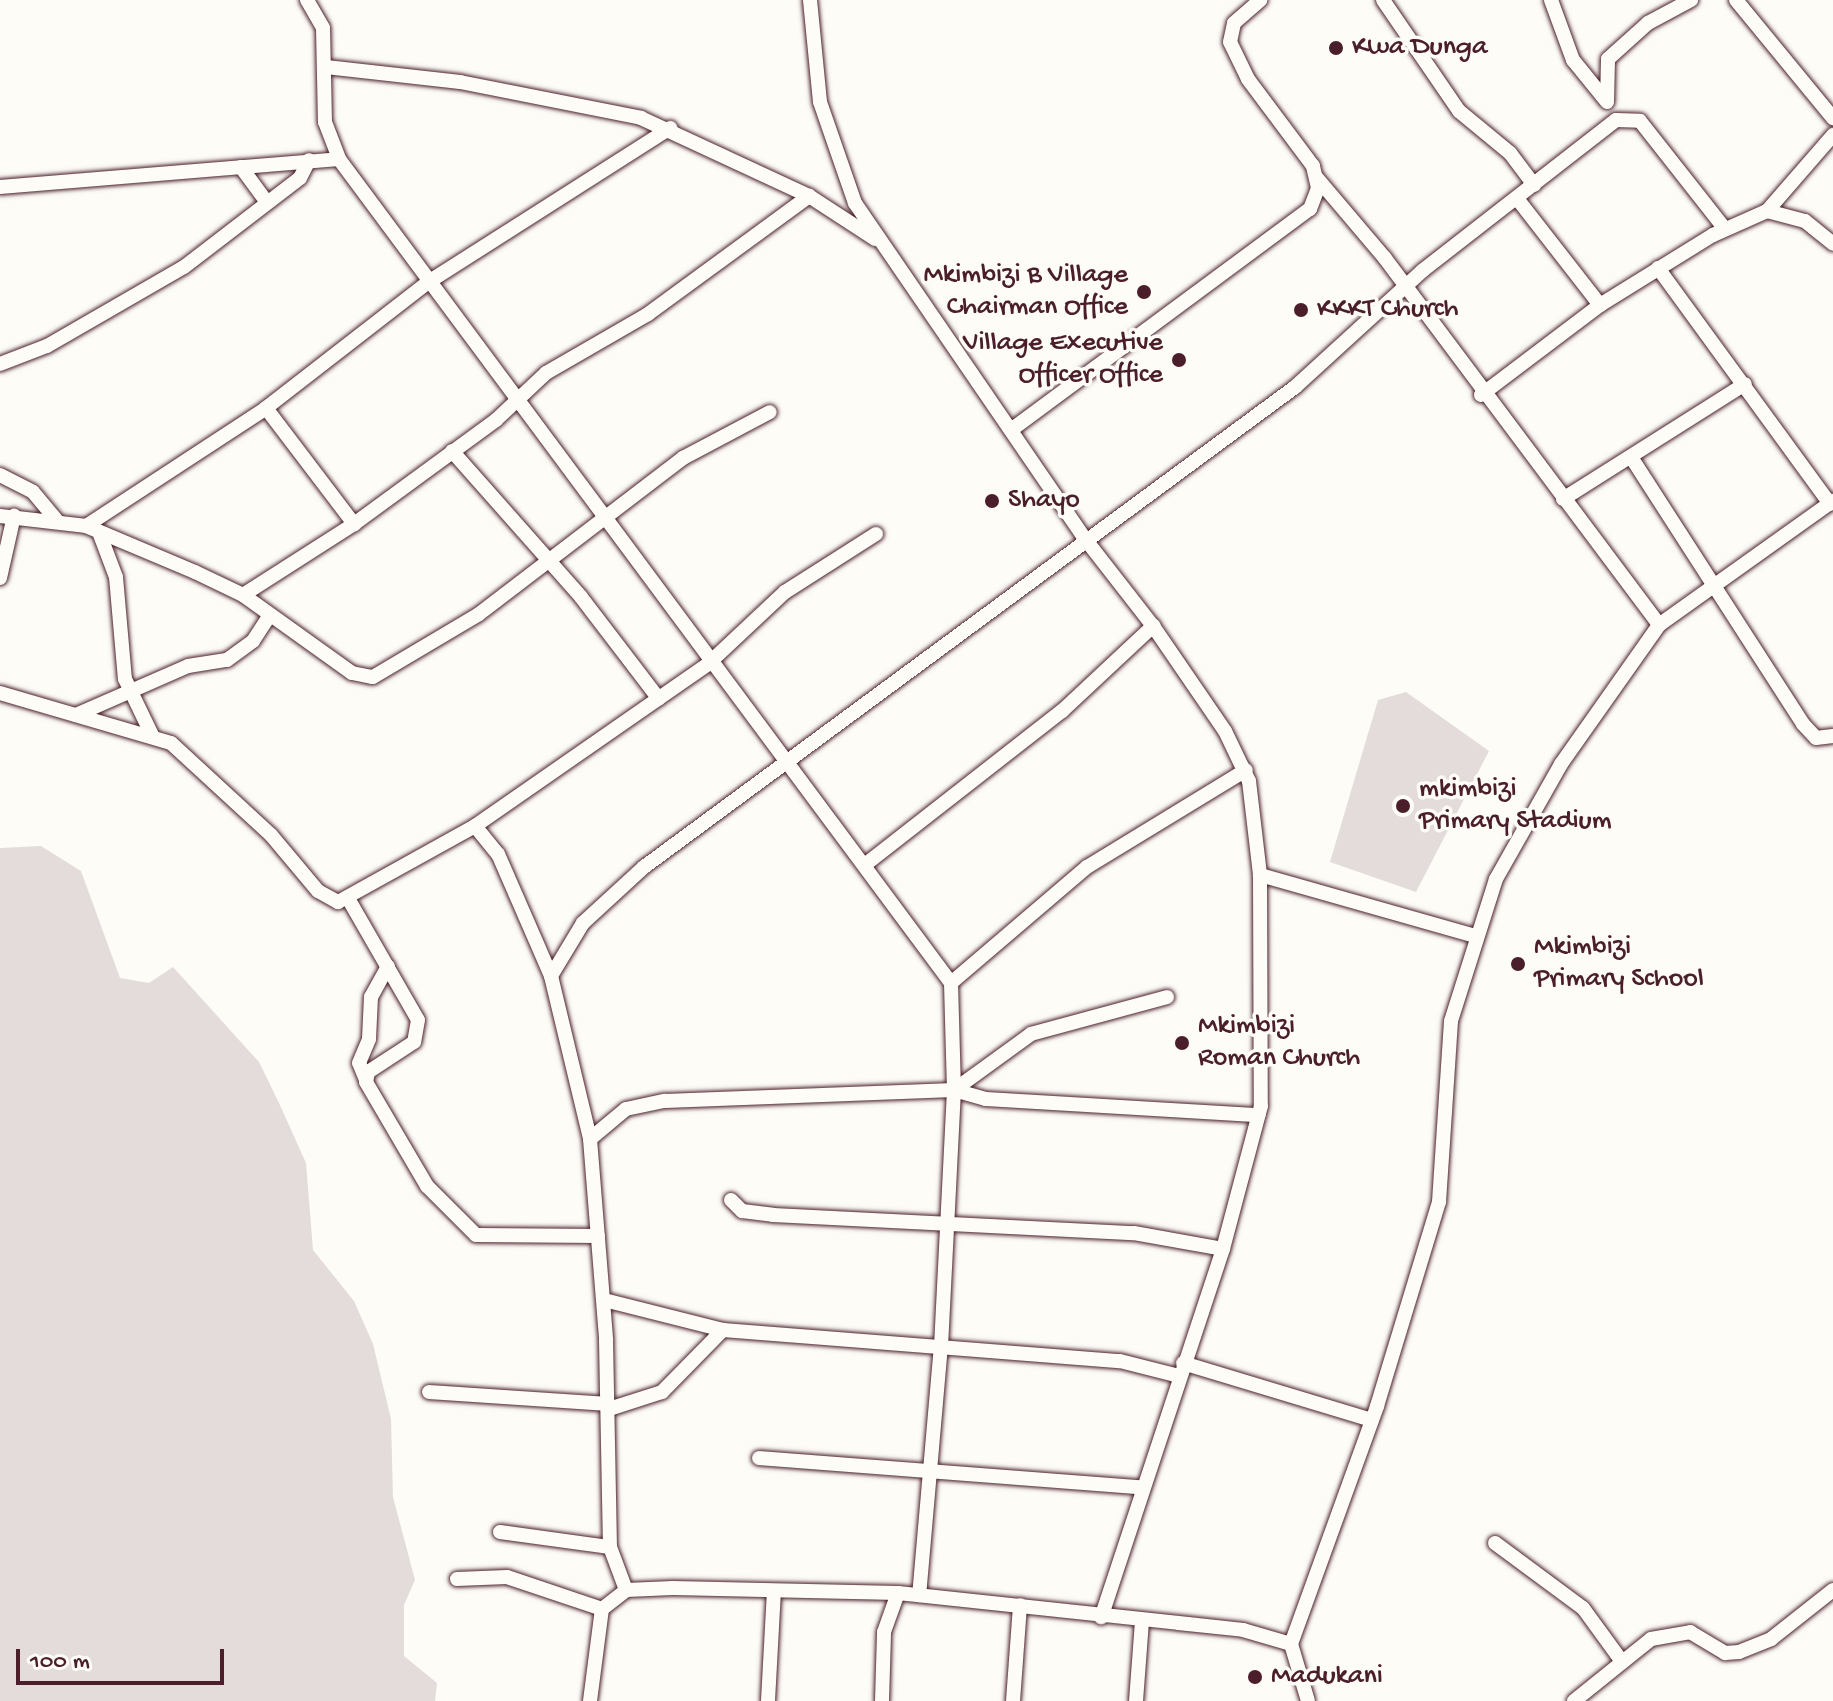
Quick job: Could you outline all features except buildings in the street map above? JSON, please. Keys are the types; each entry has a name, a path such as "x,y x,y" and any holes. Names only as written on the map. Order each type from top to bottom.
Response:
{"street":[{"path":"307,0 323,28 327,134 339,159 708,664 786,758 951,983 954,1090 941,1345 927,1470 919,1595"},
{"path":"810,0 827,130 855,203 1086,540 1153,626 1246,770 1260,875 1259,1115 1223,1249 1139,1487 1101,1617"},
{"path":"1260,0 1234,23 1235,60 1317,178 1405,288 1481,395 1659,625"},
{"path":"1383,0 1459,111 1510,153 1534,185"},
{"path":"1551,0 1571,56 1607,101 1616,120"},
{"path":"1607,101 1608,59 1648,23 1691,0"},
{"path":"1736,0 1833,118"},
{"path":"326,67 595,106 670,128 809,196 880,242"},
{"path":"551,976 595,911 786,758 1295,387 1405,288 1519,201 1534,185 1616,120 1640,121 1725,229"},
{"path":"93,529 266,408 430,281 670,128"},
{"path":"1481,395 1600,305 1725,229 1767,211 1833,135"},
{"path":"0,187 339,159"},
{"path":"0,364 47,346 184,267 266,201 300,178 309,160"},
{"path":"241,167 266,201"},
{"path":"1011,430 1292,225 1310,209 1317,178"},
{"path":"243,595 354,524 516,402 546,373 648,314 809,196"},
{"path":"1519,201 1600,305"},
{"path":"1767,211 1805,221 1831,238"},
{"path":"1308,1701 1291,1644 1372,1420 1439,1202 1447,1046 1476,936 1496,879 1561,764 1659,625 1715,590 1832,502 1658,268"},
{"path":"1563,499 1745,384"},
{"path":"266,408 354,524"},
{"path":"0,578 7,516 93,529 243,595 352,673 373,677 552,562 602,517 683,458 770,412"},
{"path":"452,451 552,562 659,699"},
{"path":"1631,457 1803,724 1816,738 1833,736"},
{"path":"0,475 33,492 58,522"},
{"path":"93,529 116,577 129,695 152,735"},
{"path":"0,693 152,735 207,772 331,902 349,900 404,861 475,826 659,699 708,664 785,592 876,534"},
{"path":"75,715 129,695 188,666 238,654 270,615"},
{"path":"866,864 1062,711 1153,626"},
{"path":"951,983 1087,867 1246,770"},
{"path":"475,826 498,854 551,976 590,1139 604,1300 609,1406 610,1547 626,1590"},
{"path":"1260,875 1476,936"},
{"path":"349,900 415,1011 419,1034 366,1080"},
{"path":"388,966 371,997 369,1039 359,1063 427,1186 462,1227 495,1237 598,1236"},
{"path":"954,1090 1031,1034 1167,997"},
{"path":"590,1139 626,1109 665,1101 954,1090 986,1099 1259,1115"},
{"path":"731,1200 742,1211 773,1215 947,1221 1134,1233 1223,1249"},
{"path":"604,1300 723,1330 941,1345 1120,1361 1181,1370 1372,1420"},
{"path":"429,1392 609,1406 662,1392 723,1330"},
{"path":"759,1458 1139,1487"},
{"path":"500,1532 610,1547"},
{"path":"1495,1543 1583,1608 1620,1659"},
{"path":"457,1579 507,1577 602,1609"},
{"path":"590,1701 602,1609 626,1590 898,1593 1243,1630 1291,1644"},
{"path":"1574,1701 1620,1659 1670,1632 1739,1652 1771,1639 1833,1590"},
{"path":"768,1701 774,1591"},
{"path":"882,1701 884,1632 898,1593"},
{"path":"1013,1701 1020,1605"},
{"path":"1136,1701 1142,1621"}],"shaded area":[{"name":"mkimbizi Primary Stadium","path":"1406,692 1489,751 1416,892 1330,862 1378,700"},
{"path":"41,846 81,871 120,978 149,983 173,967 259,1062 279,1103 306,1163 313,1250 354,1301 373,1344 391,1419 393,1497 415,1580 404,1605 404,1656 437,1683 435,1701 0,1701 0,848"}],"place":[{"name":"Kwa Dunga","path":"1336,48"},
{"name":"Mkimbizi B Village Chairman Office","path":"1144,292"},
{"name":"KKKT Church","path":"1301,310"},
{"name":"Village Executive Officer Office","path":"1179,360"},
{"name":"Shayo","path":"992,501"},
{"name":"mkimbizi Primary Stadium","path":"1403,806"},
{"name":"Mkimbizi Primary School","path":"1518,964"},
{"name":"Mkimbizi Roman Church","path":"1182,1043"},
{"name":"Madukani","path":"1255,1677"}]}
